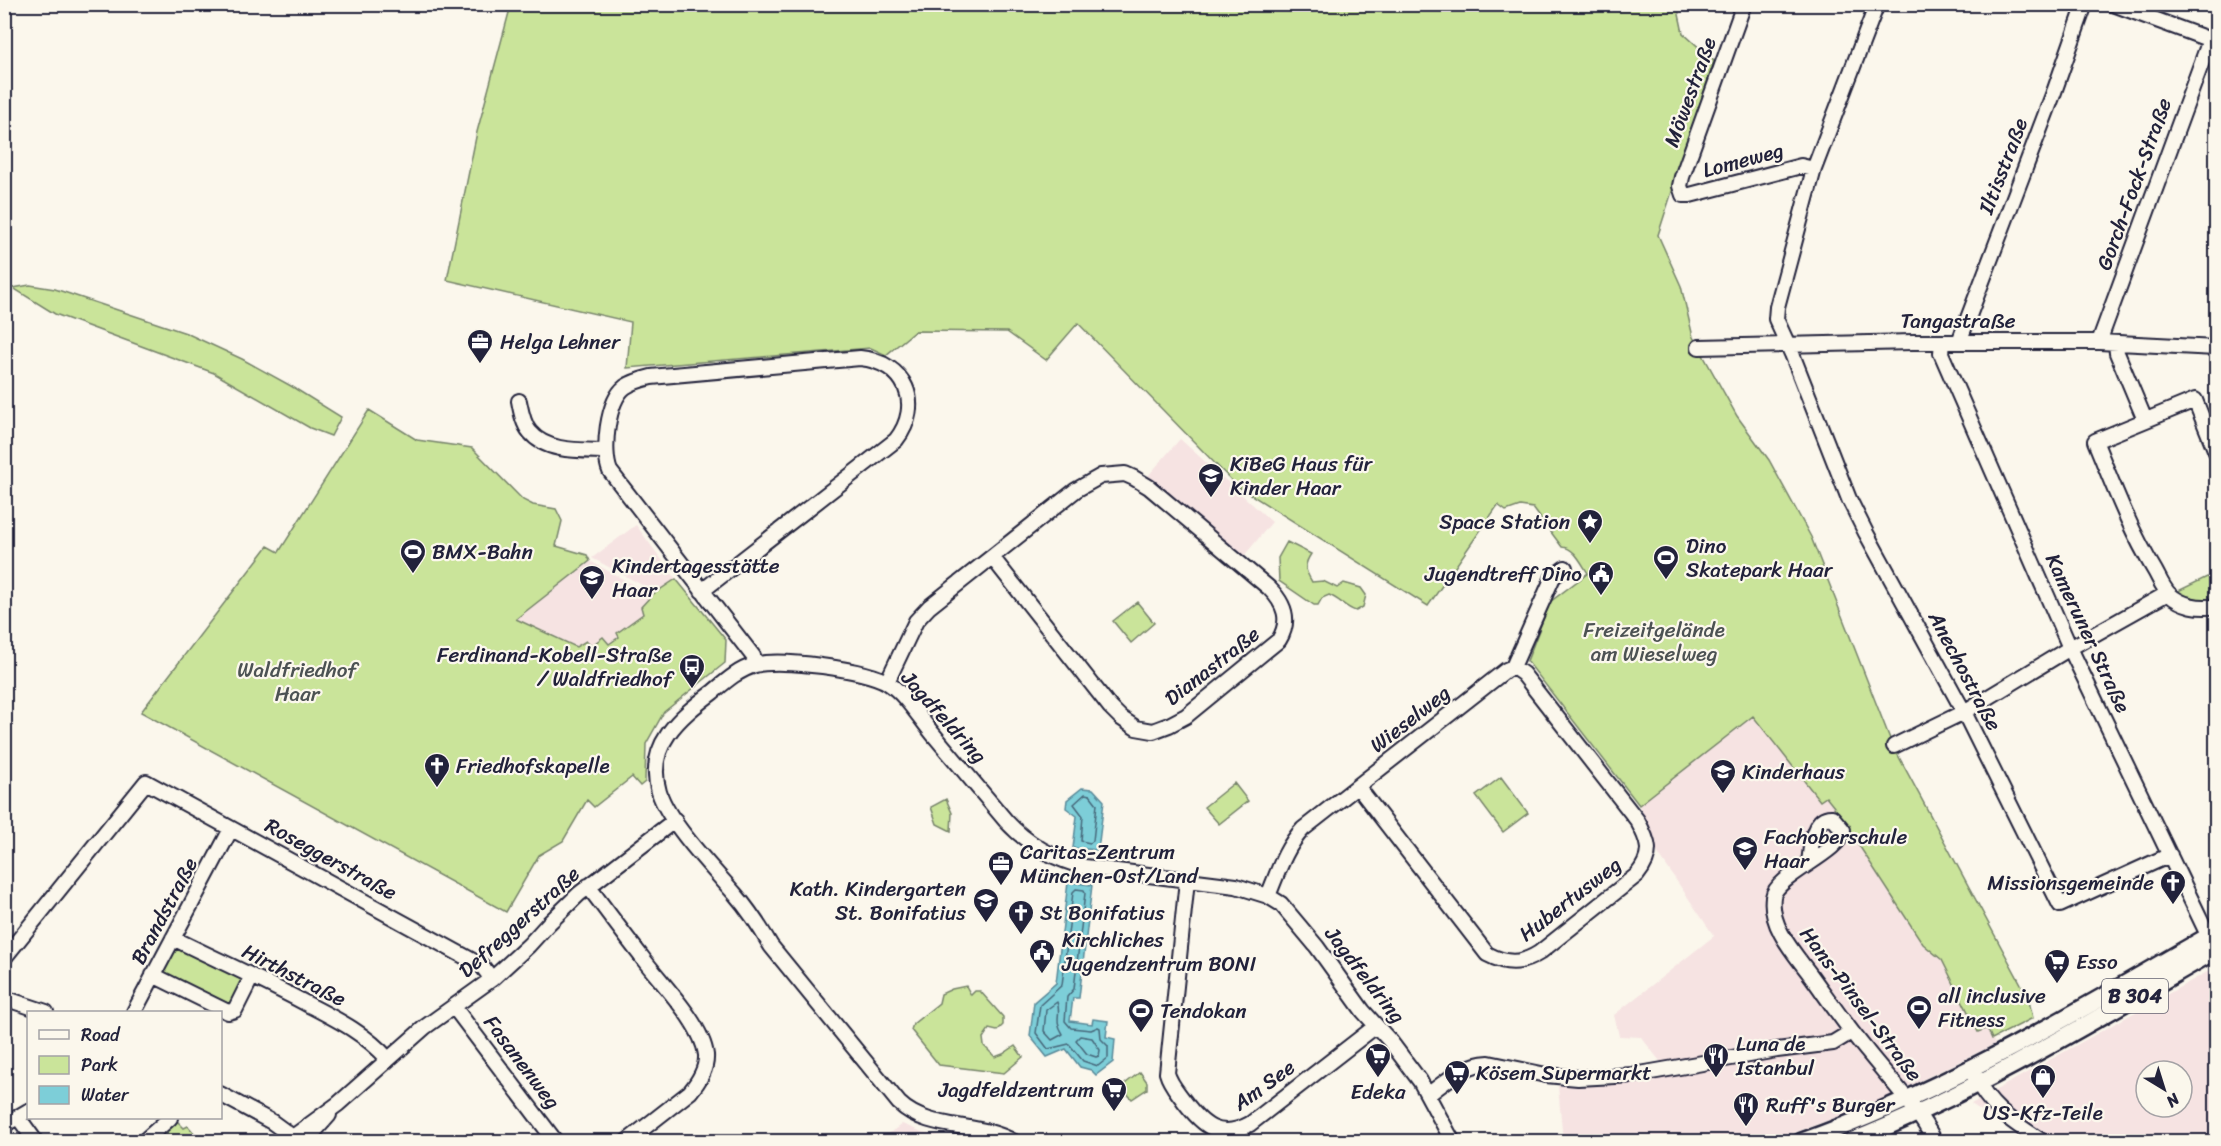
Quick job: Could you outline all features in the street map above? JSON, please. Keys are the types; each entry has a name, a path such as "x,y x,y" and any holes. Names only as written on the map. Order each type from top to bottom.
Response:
{"main road":[{"name":"B 304","path":"1850,1142 1912,1106 2050,1036 2214,940"},
{"name":"B 304","path":"1801,1142 1861,1120 1912,1106"}],"street":[{"name":"Möwestraße","path":"1683,195 1680,186 1682,177 1744,4"},
{"name":"Anechostraße","path":"1877,4 1814,169 1777,307 1776,319 1866,533 1964,711 2060,905 2170,855"},
{"name":"Iltisstraße","path":"1959,342 2085,4"},
{"path":"2113,4 2213,41"},
{"name":"Gorch-Fock-Straße","path":"2099,342 2213,41"},
{"name":"Lomeweg","path":"1683,195 1801,166 1814,169"},
{"name":"Tangastraße","path":"1700,346 2099,342 2217,348"},
{"name":"Kameruner Straße","path":"1942,343 1941,353 2070,648 2170,855 2214,940"},
{"path":"2116,344 2117,353 2145,420"},
{"path":"702,591 896,440 903,431 909,416 908,395 904,382 886,365 874,359 860,358 651,376 626,386 616,399 612,409 606,451 608,466 613,477 753,657 756,664"},
{"path":"2217,452 2195,400 2095,441 2129,523 2168,593 2178,601 2192,606 2206,608 2217,606"},
{"path":"519,401 524,421 530,432 543,443 572,450 606,451"},
{"name":"Dianastraße","path":"887,682 916,621 929,607 992,557 1089,482 1101,476 1125,474 1149,488 1269,588 1284,609 1287,620 1285,630 1269,650 1186,716 1152,731 1136,728 1110,707 992,557"},
{"path":"1513,667 1553,577 1565,568"},
{"path":"1894,746 1964,711 2168,593"},
{"name":"Jagdfeldring","path":"1014,1142 991,1131 924,1118 908,1111 899,1103 777,954 759,924 712,870 665,805 657,779 657,764 663,740 682,716 737,673 756,664 778,661 841,669 869,675 887,682 908,702 1018,835 1029,843 1054,857 1085,867 1236,886 1268,896 1281,904 1293,916 1429,1094 1453,1142"},
{"name":"Wieselweg","path":"1268,896 1293,839 1303,829 1506,670 1513,667"},
{"name":"Hubertusweg","path":"1358,787 1486,954 1513,964 1529,960 1539,953 1637,875 1649,850 1637,820 1523,674 1513,667"},
{"name":"Roseggerstraße","path":"4,958 146,782 482,966 492,979"},
{"name":"Defreggerstraße","path":"300,1138 425,1027 492,979 588,886 675,820"},
{"name":"Brandstraße","path":"135,1011 231,828"},
{"name":"Hans-Pinsel-Straße","path":"1809,863 1778,887 1773,895 1776,919 1787,942 1851,1032 1912,1106 1935,1142"},
{"name":"Am See","path":"1187,880 1167,1073 1170,1083 1200,1121 1213,1129 1225,1132 1242,1129 1376,1026"},
{"path":"588,886 701,1036 706,1057 699,1081 690,1092 626,1142"},
{"name":"Hirthstraße","path":"174,938 348,1025 372,1042 388,1059"},
{"path":"153,975 228,1012 235,1010 252,976"},
{"path":"4,998 43,1011"},
{"name":"Fasanenweg","path":"454,1007 556,1142"},
{"path":"1429,1094 1466,1067 1480,1063 1546,1075 1578,1078 1626,1076 1777,1050 1833,1043 1851,1032"},
{"path":"1974,1076 1996,1109 2043,1142"},
{"path":"222,1095 300,1138"},
{"path":"4,1125 23,1114 36,1142"},
{"path":"143,1142 169,1119"}],"shaded area":[{"name":"KiBeG Haus für Kinder Haar","path":"1180,439 1272,522 1244,556 1148,476"},
{"path":"636,525 676,579 657,593 592,558"},
{"name":"Kindertagesstätte Haar","path":"590,561 652,595 641,607 643,614 617,633 619,636 609,645 576,647 515,619"},
{"path":"1753,715 1819,800 1826,797 1834,807 1923,944 1942,960 1978,1031 1987,1027 1995,1044 1875,1103 1772,1141 1563,1141 1558,1086 1663,1065 1641,1037 1619,1036 1614,1015 1714,936 1657,852 1639,805"},
{"path":"2216,967 2216,1141 2029,1141 1971,1104"},
{"path":"902,1124 922,1132 963,1141 879,1141"}],"green space":[{"name":"Freizeitgelände am Wieselweg","path":"511,5 1677,5 1683,33 1714,61 1658,235 1681,286 1693,337 1737,416 1769,460 1811,537 1892,744 2028,997 2033,1018 1992,1039 1987,1028 1978,1032 1942,960 1923,944 1834,807 1826,797 1820,801 1753,716 1639,805 1527,661 1550,602 1588,573 1571,550 1562,547 1533,508 1520,506 1506,511 1498,505 1428,606 1237,486 1078,323 1046,360 1007,332 915,331 886,355 871,348 627,368 631,322 447,280 477,132"},
{"path":"30,285 55,289 186,333 242,359 341,417 331,436 310,428 214,373 55,314 13,288"},
{"name":"Waldfriedhof Haar","path":"369,410 417,440 472,448 523,500 533,505 556,509 562,521 556,546 587,555 590,561 516,619 576,647 586,641 591,646 603,637 609,644 619,637 617,633 643,614 641,607 652,595 676,579 726,640 725,663 664,712 646,744 645,782 640,786 632,777 594,807 587,800 563,841 539,855 506,912 141,712 268,546 279,552"},
{"path":"1287,542 1311,554 1306,568 1312,582 1323,581 1337,588 1344,583 1361,588 1366,595 1363,607 1356,611 1329,595 1322,598 1318,605 1314,605 1279,581 1278,558"},
{"path":"2207,577 2210,578 2216,593 2216,601 2189,600 2176,592"},
{"path":"1137,602 1154,623 1131,643 1113,621"},
{"path":"1501,777 1528,813 1503,832 1476,796"},
{"path":"1234,783 1248,801 1219,824 1204,807"},
{"path":"946,799 952,813 951,831 937,824 931,807"},
{"path":"174,945 245,978 231,1008 161,975"},
{"path":"966,986 971,995 975,991 980,991 1003,1017 1003,1025 997,1031 989,1029 983,1038 984,1046 995,1057 1015,1046 1023,1057 1004,1073 939,1065 911,1030 913,1024 939,1003 941,994"},
{"path":"1140,1072 1147,1082 1147,1089 1132,1099 1121,1087"},
{"path":"177,1121 184,1128 188,1126 201,1141 153,1142"}],"water":[{"path":"1082,788 1093,789 1104,801 1098,850 1073,848 1077,816 1066,808 1067,800"},
{"path":"1068,882 1092,885 1079,998 1073,998 1070,1021 1092,1024 1093,1019 1108,1021 1106,1037 1115,1039 1113,1062 1096,1075 1091,1070 1080,1067 1066,1049 1047,1057 1030,1036 1034,1002 1056,983"}],"place":[{"name":"Helga Lehner","path":"480,365"},
{"name":"KiBeG Haus für Kinder Haar","path":"1211,499"},
{"name":"Space Station","path":"1590,545"},
{"name":"BMX-Bahn","path":"413,575"},
{"name":"Dino Skatepark Haar","path":"1666,581"},
{"name":"Jugendtreff Dino","path":"1601,597"},
{"name":"Kindertagesstätte Haar","path":"592,601"},
{"name":"Ferdinand-Kobell-Straße / Waldfriedhof","path":"692,690"},
{"name":"Friedhofskapelle","path":"437,789"},
{"name":"Kinderhaus","path":"1723,795"},
{"name":"Fachoberschule Haar","path":"1745,872"},
{"name":"Caritas-Zentrum München-Ost/Land","path":"1001,887"},
{"name":"Missionsgemeinde","path":"2173,906"},
{"name":"Kath. Kindergarten St. Bonifatius","path":"986,924"},
{"name":"St Bonifatius","path":"1021,936"},
{"name":"Kirchliches Jugendzentrum BONI","path":"1042,975"},
{"name":"Esso","path":"2057,985"},
{"name":"all inclusive Fitness","path":"1919,1031"},
{"name":"Tendokan","path":"1141,1034"},
{"name":"Edeka","path":"1378,1079"},
{"name":"Luna de Istanbul","path":"1716,1079"},
{"name":"Kösem Supermarkt","path":"1457,1096"},
{"name":"US-Kfz-Teile","path":"2043,1100"},
{"name":"Jagdfeldzentrum","path":"1114,1113"},
{"name":"Ruff's Burger","path":"1746,1128"}]}
